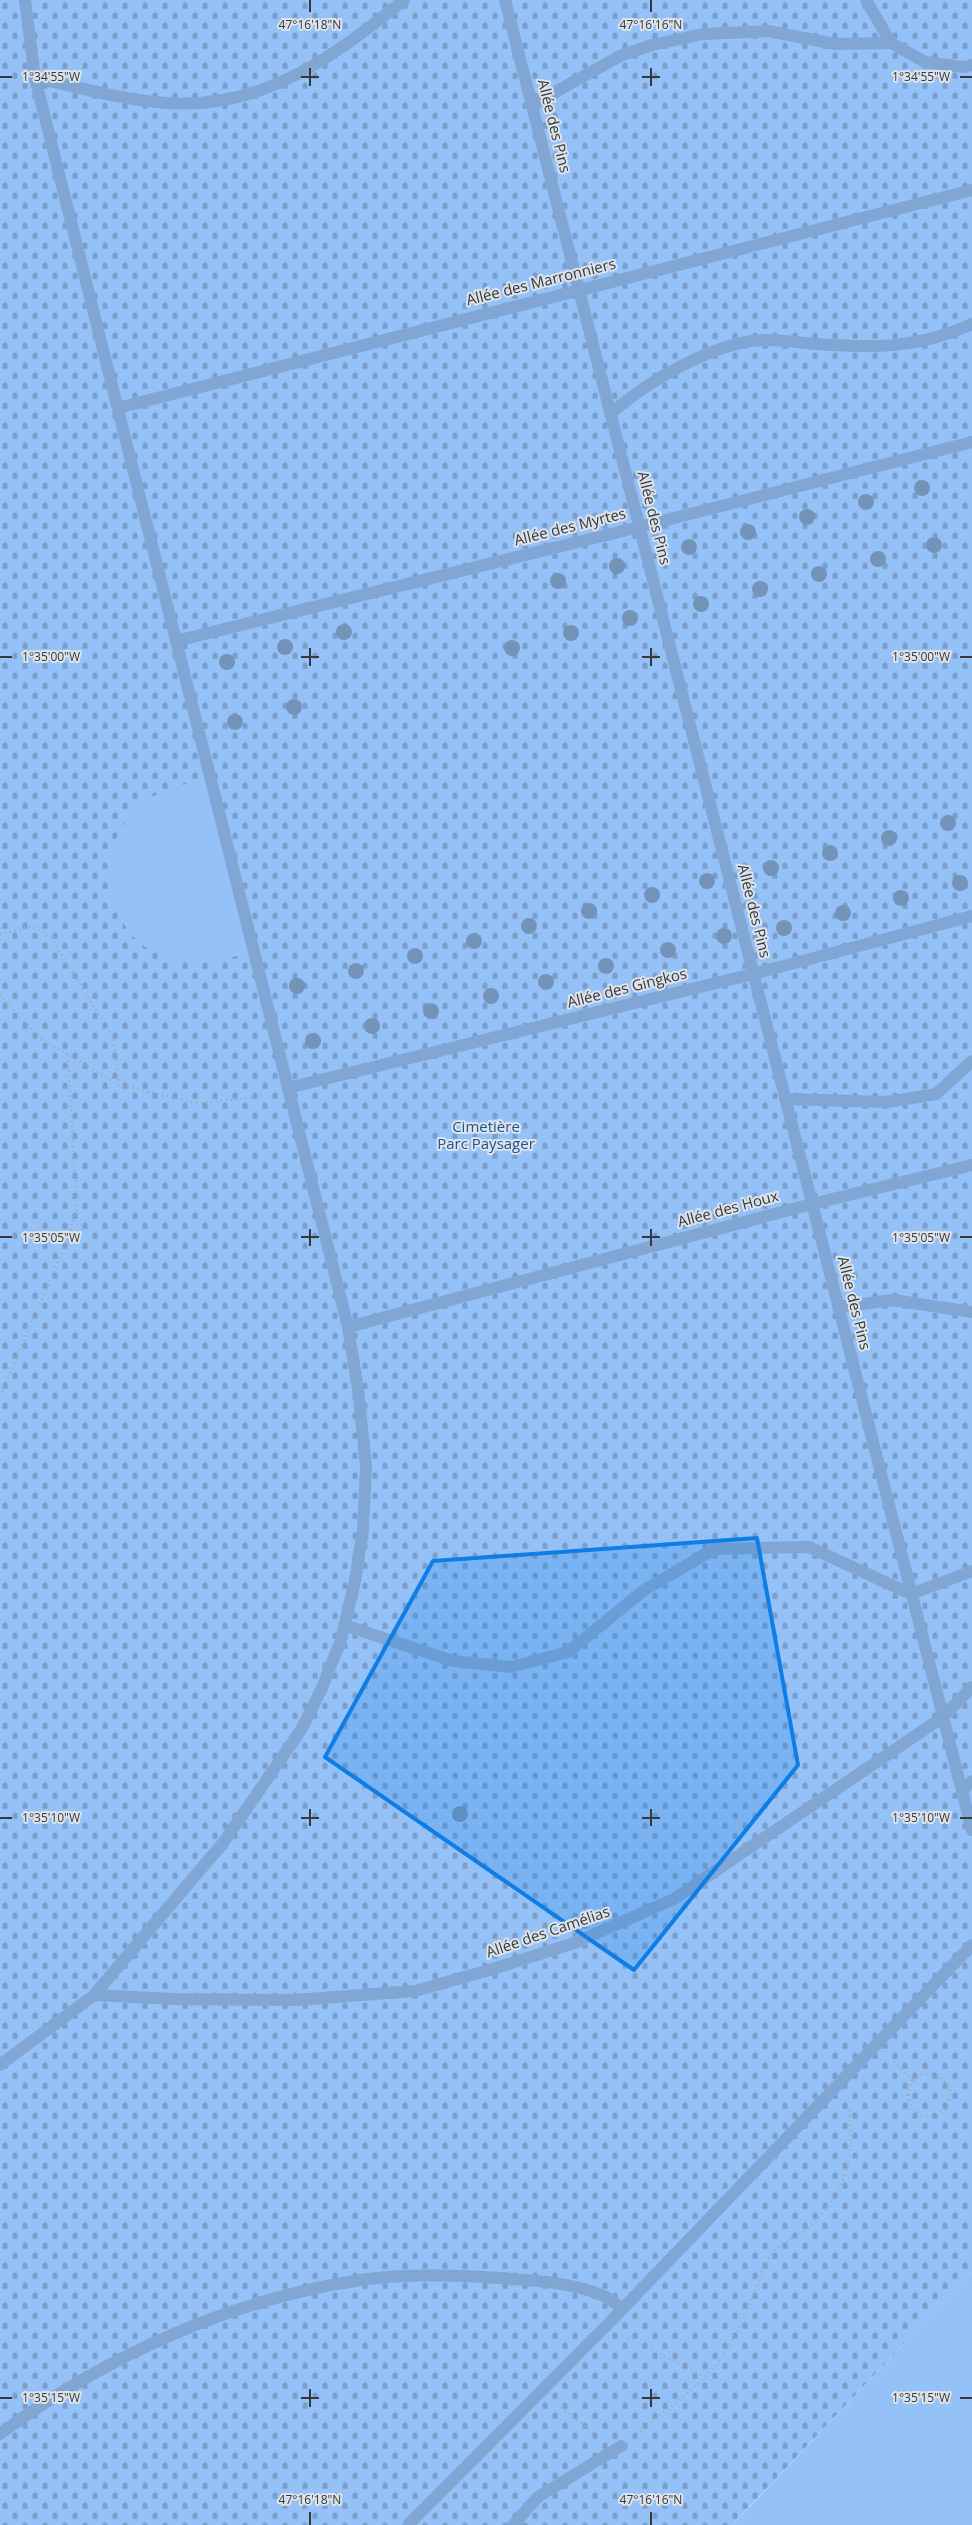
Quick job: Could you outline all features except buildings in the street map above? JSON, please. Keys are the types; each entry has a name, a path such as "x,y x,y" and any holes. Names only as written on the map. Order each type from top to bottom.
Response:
{"lane":[{"path":"0,2065 94,1995 223,1843 301,1730 321,1690 341,1640 355,1581 363,1530 366,1466 358,1389 348,1327 35,78 26,0"},
{"path":"35,78 165,103 204,103 234,99 271,88 314,67 404,0"},
{"name":"Allée des Pins","path":"505,0 911,1594 943,1717 967,1786 972,1830"},
{"path":"866,0 891,43"},
{"path":"532,105 620,56 652,45 703,34 768,31 835,44 891,43 925,62 964,67 972,65"},
{"name":"Allée des Marronniers","path":"118,408 972,190"},
{"path":"610,414 629,398 718,350 762,340 869,348 917,343 952,333 972,324"},
{"name":"Allée des Myrtes","path":"176,641 639,527 972,442"},
{"name":"Allée des Gingkos","path":"288,1088 753,974 972,916"},
{"path":"786,1100 887,1102 936,1094 972,1061"},
{"name":"Allée des Houx","path":"348,1327 812,1204 972,1164"},
{"path":"838,1307 894,1300 972,1312"},
{"path":"344,1626 453,1661 511,1667 568,1652 643,1591 714,1550 809,1547 911,1594 972,1571"},
{"name":"Allée des Camélias","path":"94,1995 172,1999 296,2000 415,1991 565,1946 674,1899 943,1717 972,1687"},
{"path":"408,2525 622,2310 972,1945"},
{"path":"0,2434 98,2370 133,2353 255,2302 309,2289 370,2279 429,2276 522,2279 580,2288 606,2296 622,2310"},
{"path":"513,2525 538,2497 618,2448"}],"path":[{"path":"0,934 32,926 51,938 113,1037 119,1085"},
{"path":"0,995 38,1037 119,1085 197,1103 248,1098 288,1088"},
{"path":"0,1396 60,1257 77,1212 68,1056"},
{"path":"927,2074 942,2078 951,2090 948,2106 936,2116 920,2115 914,2111 910,2104 909,2088 919,2076 927,2074"},
{"path":"541,2391 618,2448 685,2394 722,2357 747,2312 765,2268 778,2248 802,2233 822,2215 841,2188 850,2163 851,2126 845,2078"},
{"path":"606,2326 703,2376"}],"highlighted area":[{"path":"757,1538 798,1765 634,1970 325,1757 433,1561"}],"green space":[{"name":"Cimetière Parc Paysager","path":"0,0 972,0 972,2272 732,2525 0,2525"},
{"path":"205,779 248,953 213,961 195,962 177,960 152,951 132,935 119,914 111,890 110,865 116,840 128,818 148,800 168,789"},
{"path":"972,2272 972,2525 732,2525 744,2513"}]}
